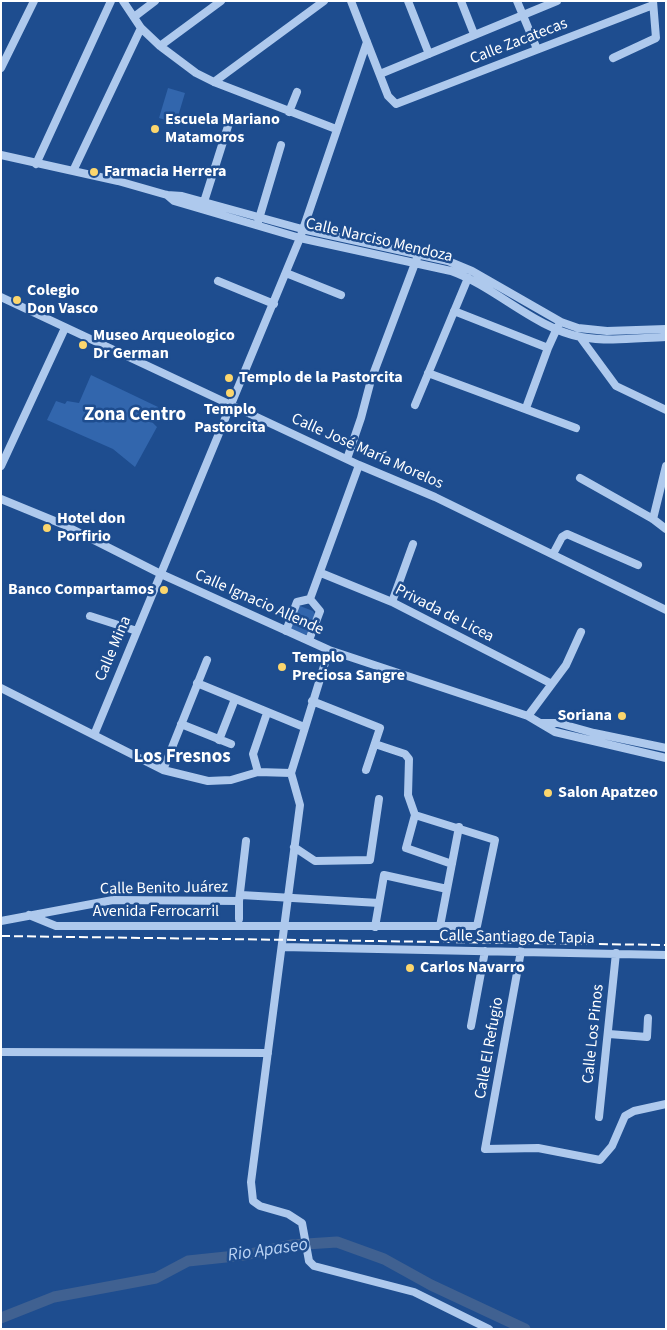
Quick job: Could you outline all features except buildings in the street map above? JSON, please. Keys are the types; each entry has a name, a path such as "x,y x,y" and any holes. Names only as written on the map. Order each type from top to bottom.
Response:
{"street":[{"path":"1,68 34,1"},
{"path":"36,164 111,1"},
{"path":"122,1 140,28 160,46 196,73 214,82 336,129"},
{"path":"134,17 154,1"},
{"path":"160,46 221,1"},
{"path":"214,82 324,1"},
{"path":"351,1 380,74 557,1"},
{"path":"408,1 429,54"},
{"path":"461,1 474,34"},
{"path":"517,1 537,49"},
{"path":"613,58 656,38 653,3"},
{"name":"Calle Zacatecas","path":"380,74 390,100 396,104 653,3"},
{"path":"73,171 140,28"},
{"name":"Calle Mina","path":"94,735 274,304 301,234 336,129 368,42"},
{"path":"289,112 297,92"},
{"path":"200,210 205,202 230,124"},
{"path":"256,226 281,145"},
{"name":"Calle Narciso Mendoza","path":"1,155 205,202 259,218 301,234 415,262 468,278 580,337 606,339 666,337"},
{"name":"Calle Narciso Mendoza","path":"167,194 174,201 256,226 418,253 448,261 472,271 559,326 592,331 666,329"},
{"path":"346,459 361,418 371,380 418,253"},
{"path":"286,273 341,295"},
{"path":"416,405 468,278"},
{"path":"218,281 274,304"},
{"name":"Calle José María Morelos","path":"1,297 358,465 436,497 666,610"},
{"path":"454,311 548,348"},
{"path":"526,408 548,348 559,326"},
{"path":"1,466 65,328"},
{"path":"580,337 616,386 666,410"},
{"path":"428,373 576,428"},
{"path":"310,599 321,573 358,465"},
{"path":"653,519 664,482 666,466"},
{"path":"580,478 653,519 666,529"},
{"name":"Calle Ignacio Allende","path":"1,499 62,524 161,574 329,650 528,716 556,732 666,758"},
{"path":"552,554 562,537 567,534 638,565"},
{"path":"392,602 413,544"},
{"name":"Privada de Licea","path":"321,573 392,602 552,684"},
{"path":"286,631 297,602 310,599"},
{"path":"309,640 320,610 310,599"},
{"path":"90,616 137,630"},
{"path":"528,716 566,665 581,632"},
{"path":"329,650 291,773 300,805 251,1182 253,1201 260,1206 288,1214 302,1224 310,1261 314,1266 414,1292 488,1329"},
{"path":"163,770 207,660"},
{"path":"198,683 304,727"},
{"path":"1,688 163,770 208,781 231,780 258,772 291,773"},
{"path":"219,740 235,699"},
{"path":"312,701 380,728 366,770"},
{"path":"258,772 253,754 267,713"},
{"name":"Calle Ignacio Allende","path":"542,723 558,723 594,733 666,748"},
{"path":"181,724 231,744"},
{"path":"374,744 405,754 409,759 408,795 415,814 406,848 452,864"},
{"path":"294,847 315,861 370,860 379,799"},
{"path":"415,814 459,827 440,926"},
{"name":"Avenida Ferrocarril","path":"28,915 56,926 477,926 495,840 459,827"},
{"path":"239,919 246,841"},
{"path":"375,927 384,875 447,888"},
{"name":"Calle Benito Juárez","path":"1,921 114,900 289,898 379,903"},
{"name":"Calle Santiago de Tapia","path":"282,947 666,955"},
{"name":"Calle El Refugio","path":"521,951 486,1150 538,1148 600,1160 612,1146 626,1116 634,1111 666,1104"},
{"path":"471,1026 485,952"},
{"name":"Calle Los Pinos","path":"599,1117 616,953"},
{"path":"609,1034 647,1037 648,1018"},
{"path":"1,1052 268,1053"}],"shaded area":[{"path":"168,88 185,93 176,123 159,118"},
{"path":"91,375 158,407 151,421 157,427 135,467 113,449 47,420 56,401 65,404 67,401 79,403"},
{"path":"300,606 313,611 315,614 307,634 303,636 291,630 296,608"}],"waterway":[{"name":"Rio Apaseo","path":"1,1318 54,1297 156,1278 188,1261 245,1255 291,1245 337,1242 384,1259 431,1285 525,1329"}],"railway":[{"path":"1,936 666,945"}],"place":[{"name":"Escuela Mariano Matamoros","path":"155,129"},
{"name":"Farmacia Herrera","path":"94,172"},
{"name":"Colegio Don Vasco","path":"17,300"},
{"name":"Museo Arqueologico Dr German","path":"83,345"},
{"name":"Templo de la Pastorcita","path":"229,378"},
{"name":"Templo Pastorcita","path":"230,393"},
{"name":"Hotel don Porfirio","path":"47,528"},
{"name":"Banco Compartamos","path":"164,590"},
{"name":"Templo Preciosa Sangre","path":"282,667"},
{"name":"Soriana","path":"622,716"},
{"name":"Salon Apatzeo","path":"548,793"},
{"name":"Carlos Navarro","path":"410,968"}],"district":[{"name":"Zona Centro","path":"135,416"},
{"name":"Los Fresnos","path":"182,758"}]}
